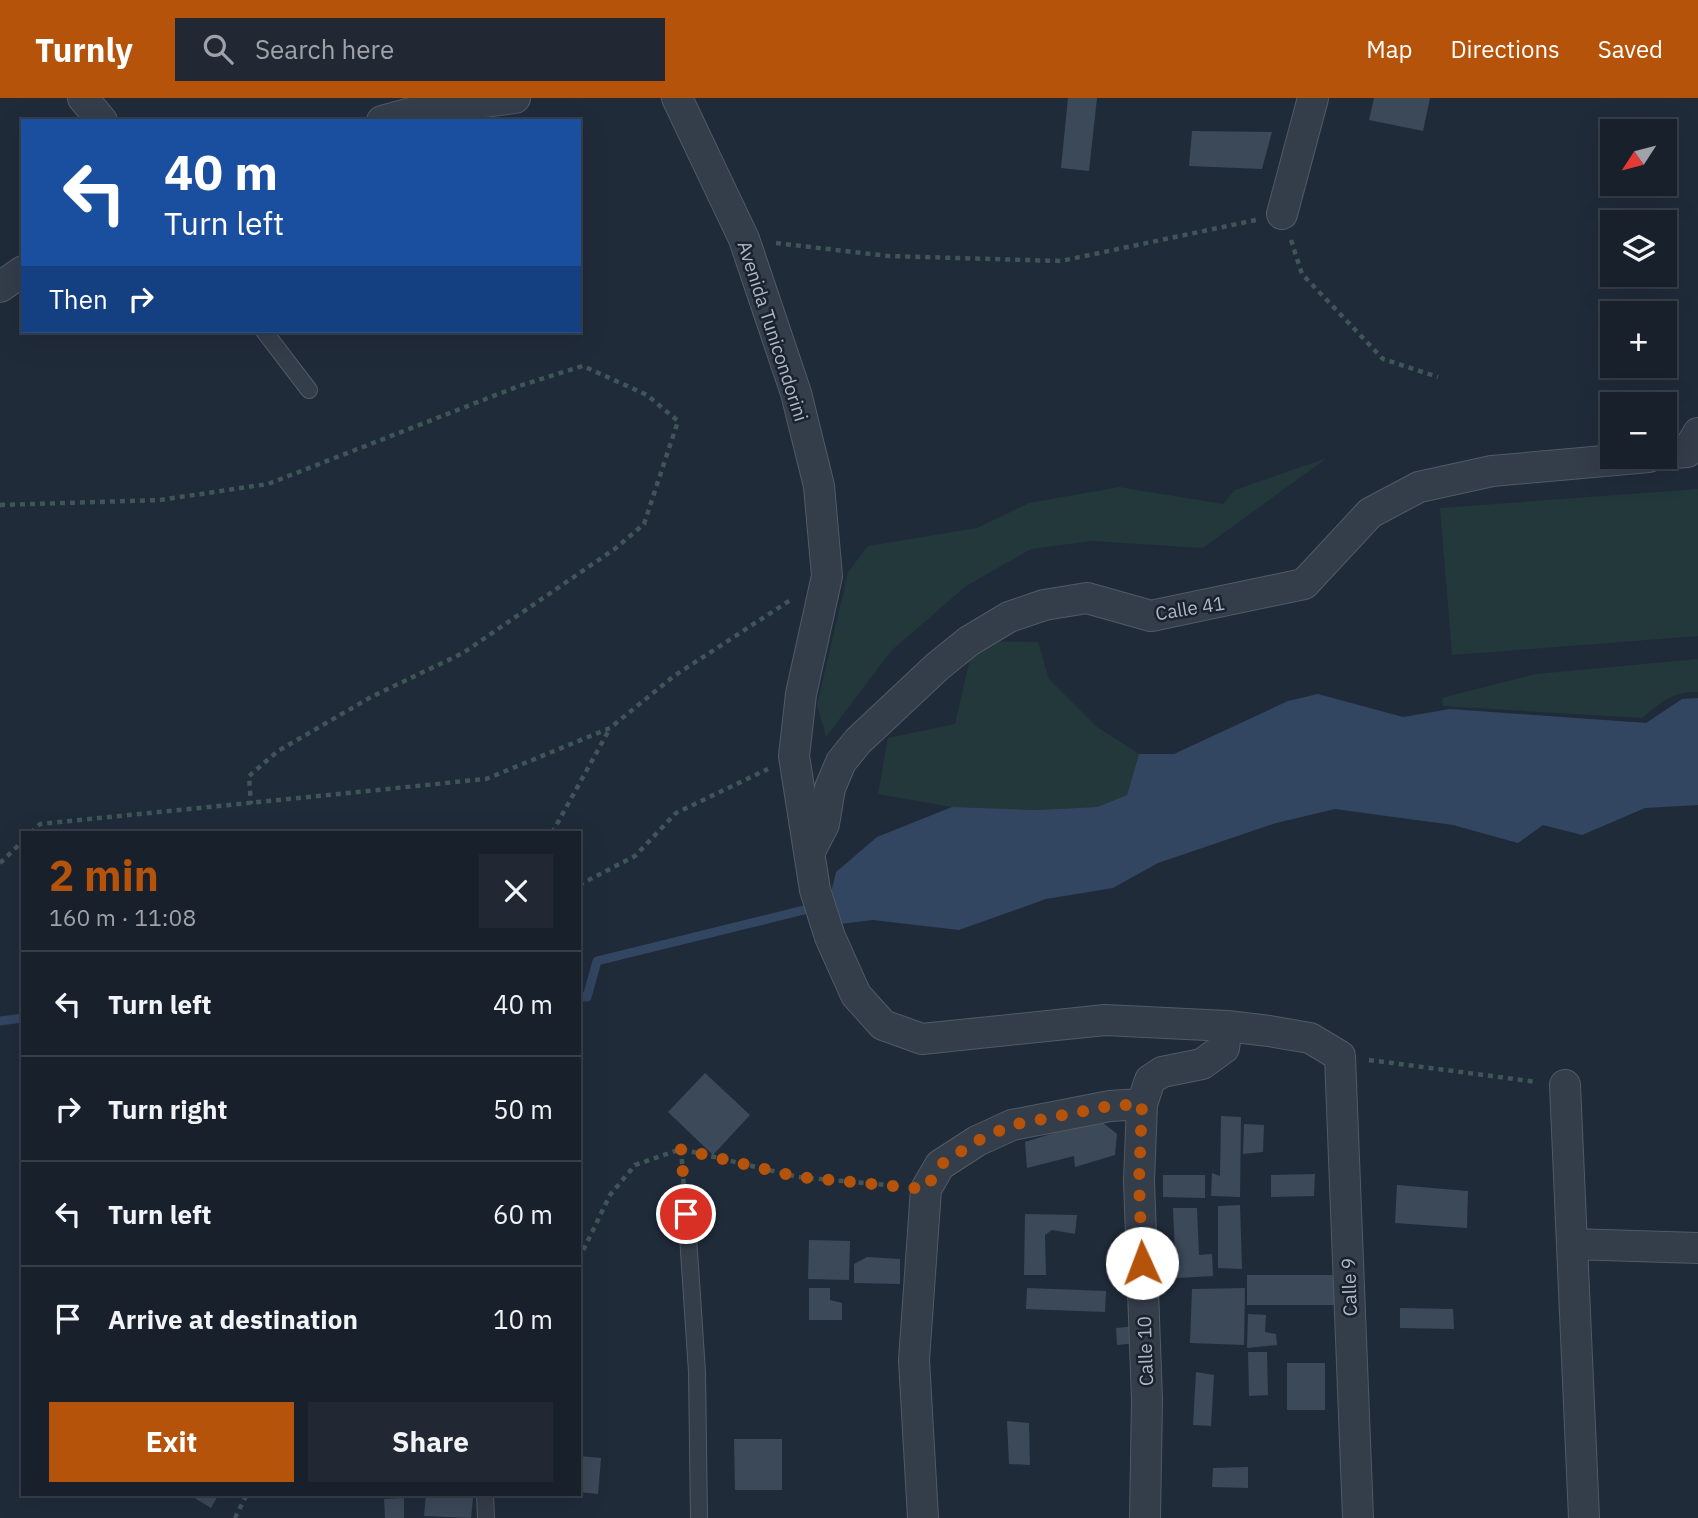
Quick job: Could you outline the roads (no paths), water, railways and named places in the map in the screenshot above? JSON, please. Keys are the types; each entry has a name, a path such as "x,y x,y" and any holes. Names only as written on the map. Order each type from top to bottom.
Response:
{"street":[{"path":"83,98 100,119"},
{"path":"386,119 419,104 515,98"},
{"name":"Avenida Tunicondorini","path":"677,98 744,239 796,393 819,486 827,576 801,694 794,756 811,849 815,890 830,937 856,995 883,1025 922,1039 1105,1020 1227,1026 1310,1038 1340,1056"},
{"path":"1282,214 1313,98"},
{"path":"0,287 21,272"},
{"name":"Calle 41","path":"811,849 824,824 830,788 841,762 858,741 969,640 1009,617 1087,597 1151,616 1304,584 1370,513 1419,487 1492,471 1600,461"},
{"name":"Calle 10","path":"1145,1518 1147,1400 1139,1181 1142,1104 1150,1080 1162,1072 1202,1064 1224,1048 1227,1026"},
{"name":"Calle 9","path":"1340,1056 1358,1518"},
{"path":"1565,1085 1584,1518"},
{"path":"923,1518 914,1360 926,1189 940,1165 977,1141 1012,1125 1110,1106 1142,1104"},
{"path":"1572,1244 1698,1248"}],"lane":[{"path":"266,333 309,390"},
{"path":"688,1236 697,1372 699,1518"},
{"path":"485,1496 486,1518"}],"water":[{"path":"1318,694 1403,717 1450,709 1646,723 1682,699 1698,698 1698,805 1645,808 1582,835 1543,825 1518,843 1453,825 1335,809 1276,823 1158,863 1113,888 1046,899 959,930 873,920 823,926 836,872 877,837 952,807 1036,810 1097,807 1127,795 1139,754 1174,754 1288,701"}],"waterway":[{"path":"581,996 587,997 597,961 816,907"},
{"path":"0,1021 21,1018"}]}
